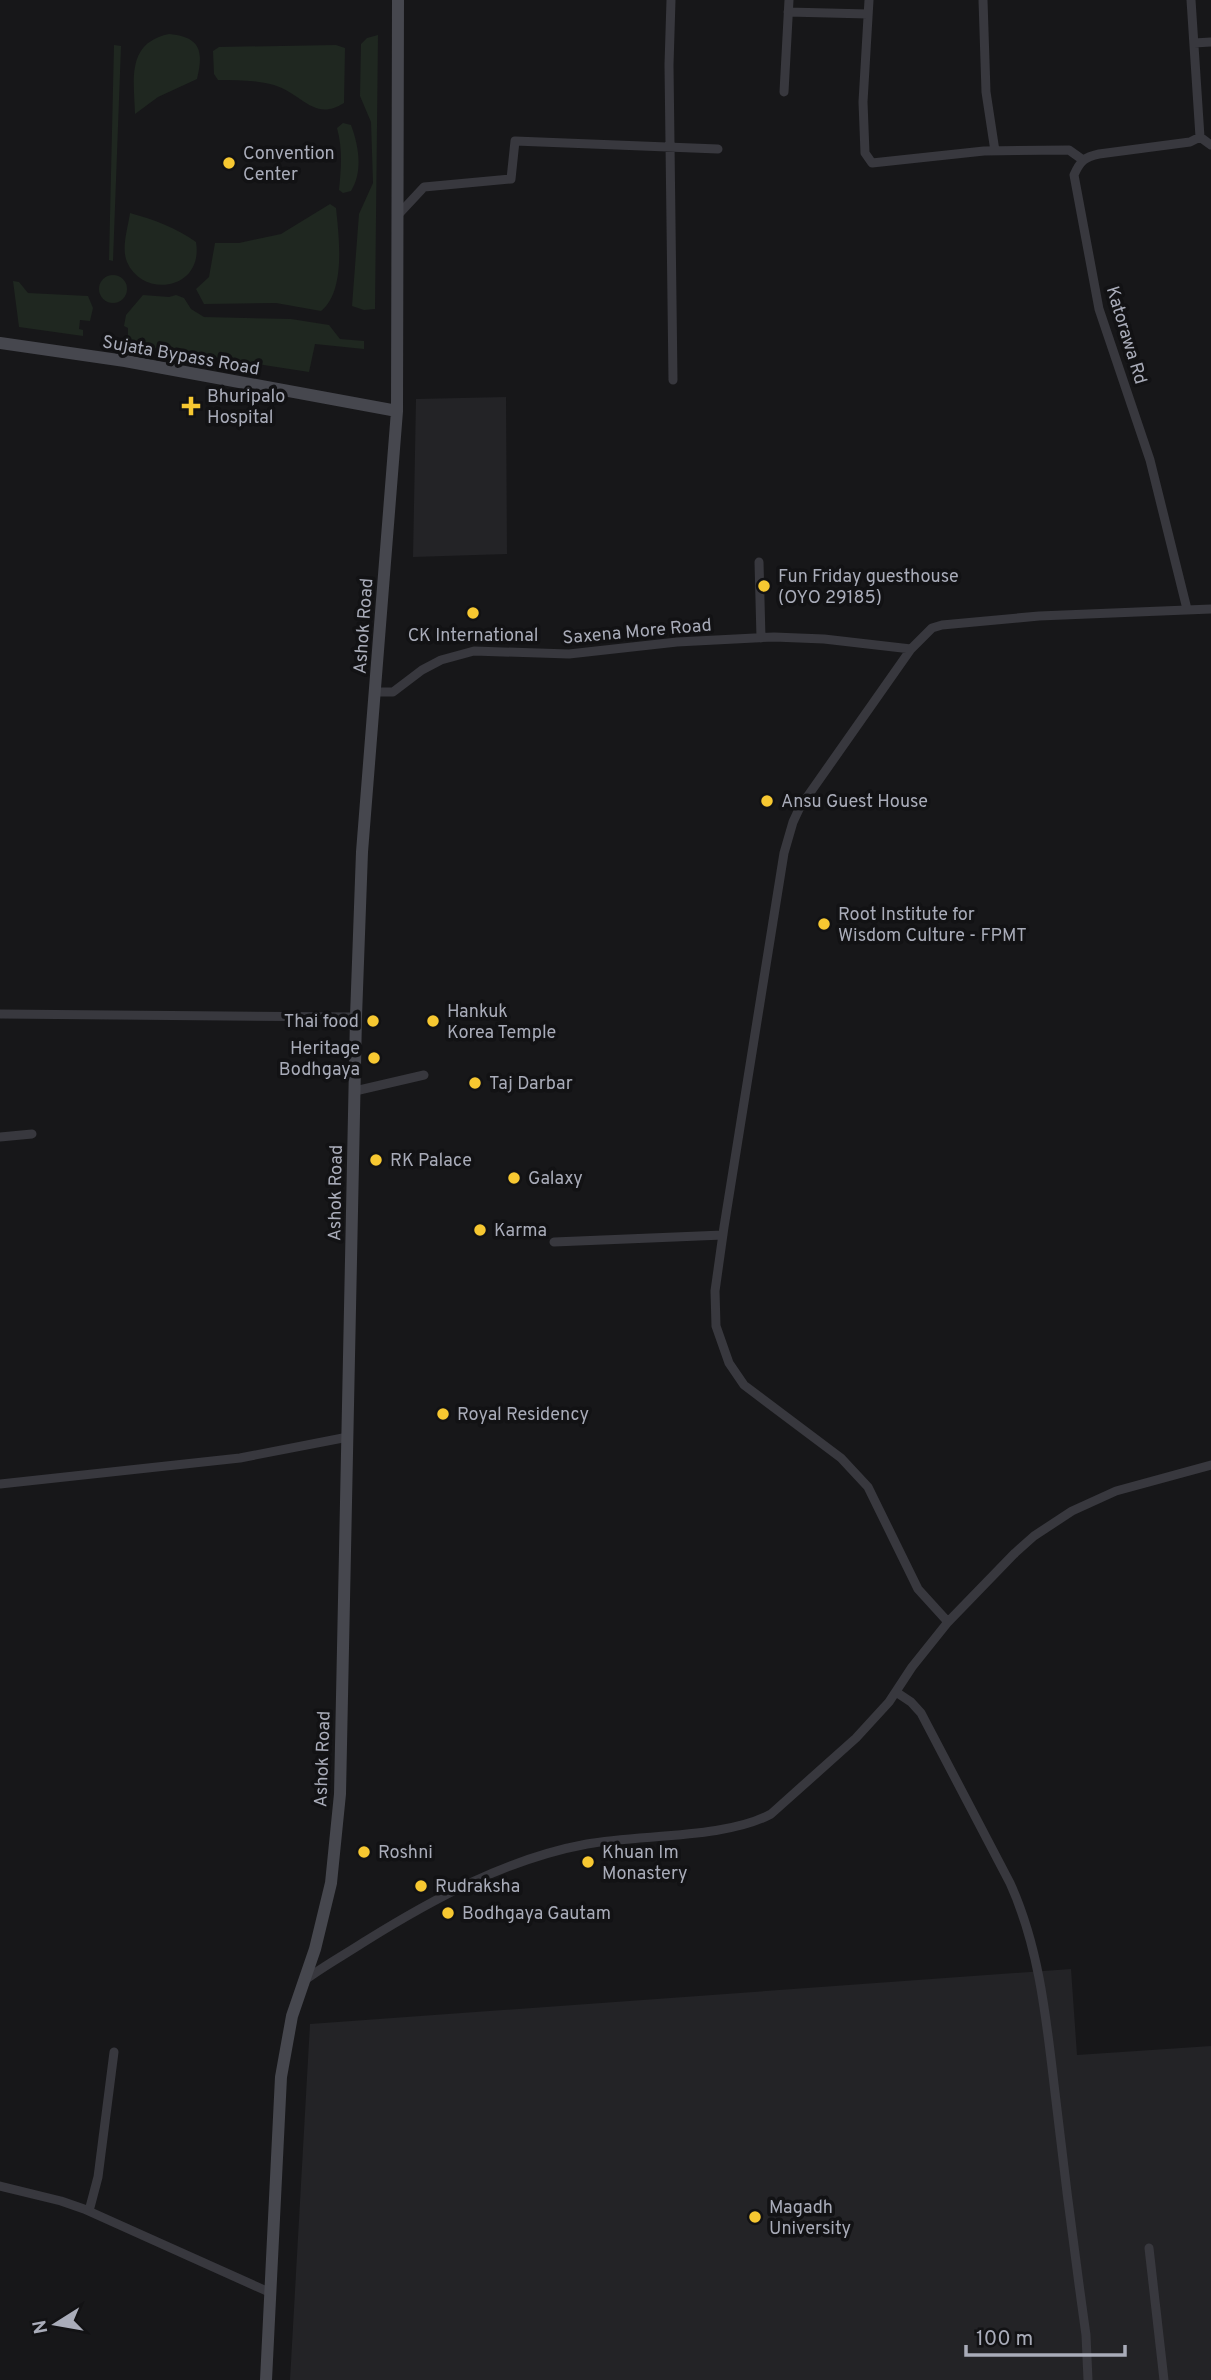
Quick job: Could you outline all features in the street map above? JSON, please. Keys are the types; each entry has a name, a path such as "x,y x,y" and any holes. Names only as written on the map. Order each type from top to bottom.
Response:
{"street":[{"name":"Ashok Road","path":"266,2380 281,2077 292,2016 321,1925 331,1883 338,1818 362,852 397,411 397,0"},
{"path":"671,0 673,380"},
{"path":"784,92 789,0"},
{"path":"869,0 863,102 865,153 872,163 995,151 1069,150 1083,160 1100,153 1190,142 1200,137"},
{"path":"983,0 986,92 995,151"},
{"path":"1191,0 1200,137 1211,145"},
{"path":"788,12 868,14"},
{"path":"1194,43 1211,42"},
{"path":"397,216 424,187 511,179 515,141 718,149"},
{"name":"Katorawa Rd","path":"1083,160 1074,175 1099,309 1150,460 1188,609"},
{"name":"Sujata Bypass Road","path":"0,343 125,361 397,411"},
{"path":"759,562 761,638"},
{"path":"948,1622 918,1589 868,1487 828,1448 736,1377 722,1346 714,1313 723,1235 780,875 793,822 815,785 911,649 932,628 1039,615 1211,609"},
{"name":"Saxena More Road","path":"376,692 393,692 422,670 441,660 474,651 569,654 677,642 761,638 824,639 911,649"},
{"path":"0,1014 356,1017"},
{"path":"355,1091 424,1075"},
{"path":"0,1137 32,1134"},
{"path":"554,1242 723,1235"},
{"path":"0,1484 240,1458 348,1437"},
{"path":"304,1981 425,1905 474,1880 532,1858 587,1844 715,1830 758,1821 781,1807 856,1738 896,1692 948,1622 1015,1553 1058,1519 1116,1491 1211,1465"},
{"path":"896,1692 921,1713 1010,1882 1032,1945 1046,2018 1086,2335 1088,2380"},
{"path":"89,2211 100,2167 114,2052"},
{"path":"0,2186 89,2211 271,2292"},
{"path":"1149,2248 1164,2380"}],"shaded area":[{"path":"169,34 187,38 197,47 200,60 197,79 158,97 135,114 134,76 139,54 155,39"},
{"path":"378,35 375,309 364,310 352,306 359,214 373,183 371,122 360,96 361,44 367,38"},
{"path":"114,45 121,46 113,261 109,260"},
{"path":"336,45 345,48 344,103 334,108 316,108 274,85 253,81 218,80 214,74 213,51 219,47"},
{"path":"343,123 351,125 356,141 358,167 351,191 343,193 339,190 341,151 337,128"},
{"path":"330,204 336,208 338,277 329,302 321,311 276,303 204,304 196,289 209,277 215,243 239,243 281,234"},
{"path":"130,213 164,224 196,242 196,258 191,271 182,279 158,285 135,274 125,256"},
{"path":"113,275 123,279 127,289 123,299 113,303 103,299 99,289 103,279"},
{"path":"13,281 19,282 28,293 88,296 93,308 90,321 80,320 79,329 83,330 83,336 19,327"},
{"path":"143,295 176,295 184,298 191,309 204,317 291,319 329,325 340,339 364,341 364,349 315,344 309,372 128,344 128,328 124,326 126,315"},
{"path":"506,397 507,554 413,557 416,399"},
{"name":"Magadh University","path":"1071,1969 1077,2055 1211,2046 1211,2380 290,2380 310,2024"}],"place":[{"name":"Convention Center","path":"229,163"},
{"name":"Bhuripalo Hospital","path":"191,406"},
{"name":"Fun Friday guesthouse (OYO 29185)","path":"764,586"},
{"name":"CK International","path":"473,613"},
{"name":"Ansu Guest House","path":"767,801"},
{"name":"Root Institute for Wisdom Culture - FPMT","path":"824,924"},
{"name":"Thai food","path":"373,1021"},
{"name":"Hankuk Korea Temple","path":"433,1021"},
{"name":"Heritage Bodhgaya","path":"374,1058"},
{"name":"Taj Darbar","path":"475,1083"},
{"name":"RK Palace","path":"376,1160"},
{"name":"Galaxy","path":"514,1178"},
{"name":"Karma","path":"480,1230"},
{"name":"Royal Residency","path":"443,1414"},
{"name":"Roshni","path":"364,1852"},
{"name":"Khuan Im Monastery","path":"588,1862"},
{"name":"Rudraksha","path":"421,1886"},
{"name":"Bodhgaya Gautam","path":"448,1913"},
{"name":"Magadh University","path":"755,2217"}]}
